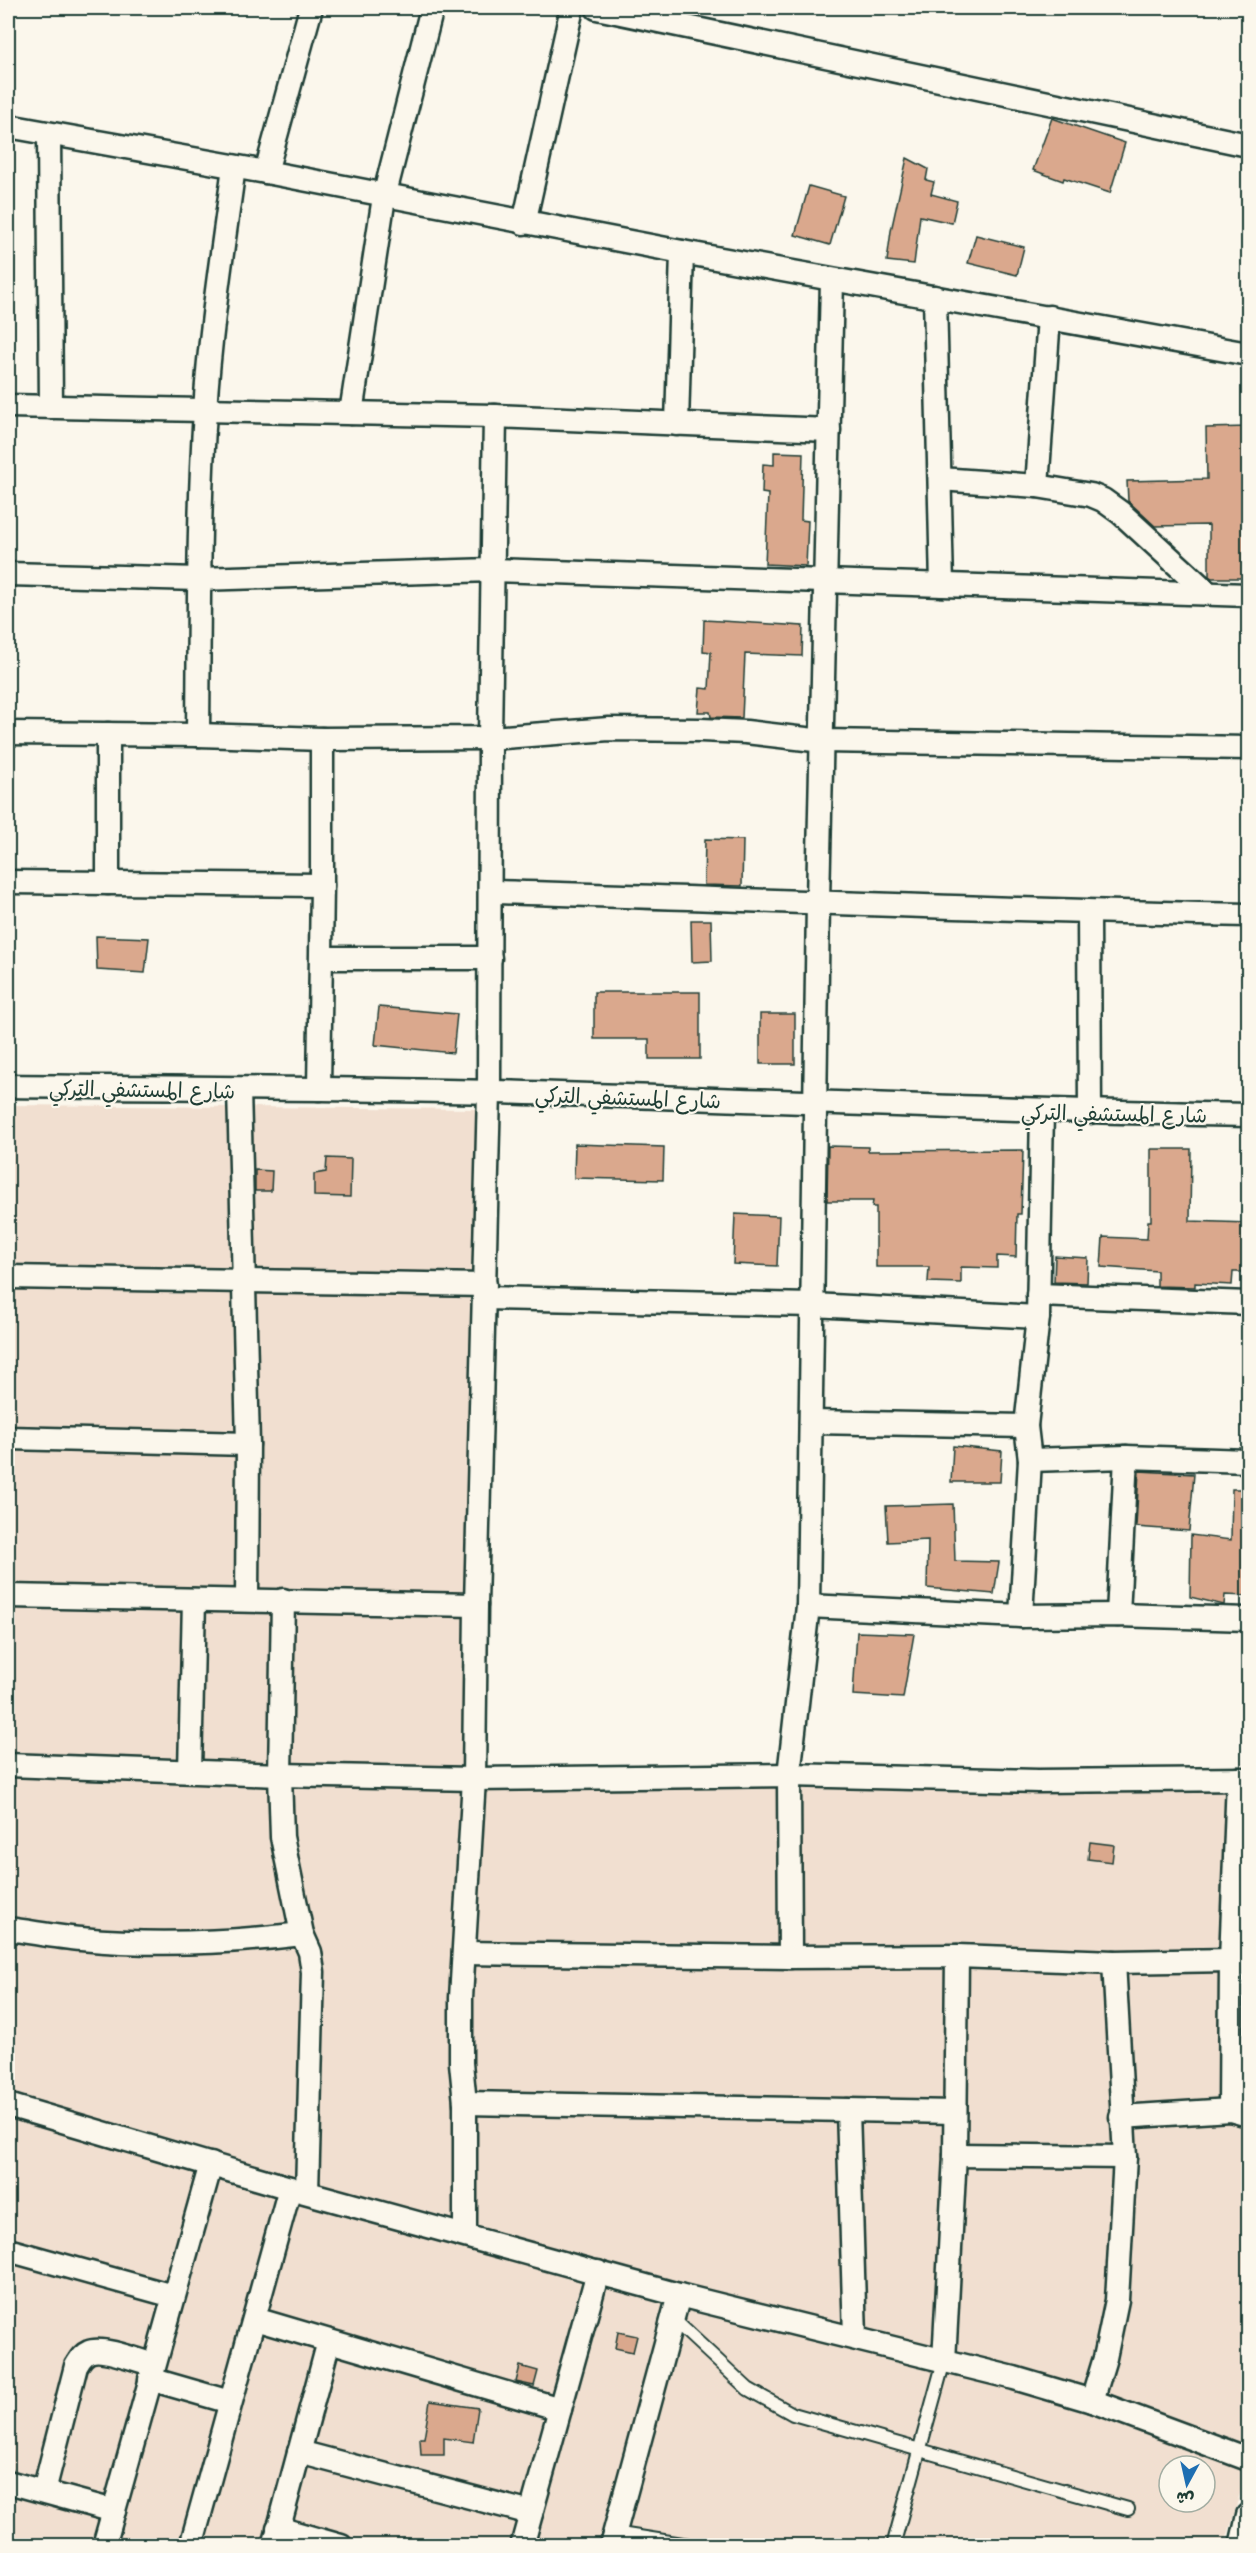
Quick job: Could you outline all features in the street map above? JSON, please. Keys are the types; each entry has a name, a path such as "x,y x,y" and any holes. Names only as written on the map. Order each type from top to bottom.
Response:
{"street":[{"path":"266,172 311,8"},
{"path":"351,413 384,196 432,8"},
{"path":"524,223 572,8"},
{"path":"597,8 1248,145"},
{"path":"8,126 266,172 832,280 1248,354"},
{"path":"49,134 51,407"},
{"path":"198,735 199,579 205,412 214,312 234,167"},
{"path":"677,424 682,252"},
{"path":"790,1957 789,1775 808,1606 818,901 832,280"},
{"path":"935,297 942,585"},
{"path":"1037,486 1049,317"},
{"path":"8,406 205,412 495,416 829,430"},
{"path":"465,2235 465,2103 461,2063 461,1998 474,1779 476,1605 485,1292 495,416"},
{"path":"940,479 1037,486 1091,495 1103,500 1208,593"},
{"path":"8,574 199,579 492,570 1248,595"},
{"path":"8,733 322,739 490,738 609,729 746,732 823,741 1248,748"},
{"path":"108,734 108,883"},
{"path":"319,1089 322,958 322,739"},
{"path":"8,882 322,885"},
{"path":"491,892 818,901 1089,912 1248,915"},
{"path":"1089,912 1090,1112"},
{"path":"322,958 490,958"},
{"name":"شارع المستشفي التركي","path":"8,1086 489,1092 816,1101 1042,1111 1248,1115"},
{"path":"239,1089 248,1444 247,1600"},
{"path":"1021,1616 1030,1460 1026,1426 1038,1306 1042,1111"},
{"path":"8,1277 245,1281 813,1305 1038,1306 1248,1303"},
{"path":"811,1422 1026,1426"},
{"path":"8,1437 248,1444"},
{"path":"1030,1460 1126,1457 1248,1461"},
{"path":"1118,1615 1126,1457"},
{"path":"8,1596 476,1605"},
{"path":"190,1771 194,1600"},
{"path":"191,2546 230,2402 298,2190 313,1972 310,1952 302,1934 282,1837 280,1775 284,1600"},
{"path":"808,1606 1021,1616 1118,1615 1248,1619"},
{"path":"8,1765 280,1775 474,1779 789,1775 1038,1781 1243,1779 1231,1959 1239,2113 1121,2117"},
{"path":"8,1929 80,1939 182,1943 241,1941 302,1934"},
{"path":"464,1953 790,1957 957,1956 1114,1962 1231,1959"},
{"path":"944,2361 955,2155 957,1956"},
{"path":"1092,2401 1105,2358 1117,2300 1125,2157 1114,1962"},
{"path":"465,2103 955,2112"},
{"path":"8,2104 298,2190 679,2295 1014,2378 1092,2401 1248,2459"},
{"path":"848,2110 855,2337"},
{"path":"955,2155 1125,2157"},
{"path":"104,2546 211,2164"},
{"path":"8,2250 173,2296"},
{"path":"522,2546 598,2272"},
{"path":"612,2539 679,2295"},
{"path":"255,2319 560,2409"},
{"path":"329,2341 276,2537 341,2546"},
{"path":"44,2491 76,2367 81,2357 91,2351 106,2352 230,2402"},
{"path":"299,2452 531,2513"},
{"path":"8,2482 114,2511"},
{"path":"1241,2546 1248,2515"}],"lane":[{"path":"673,2319 748,2389 773,2405 793,2414 1128,2509"},
{"path":"893,2546 944,2361"},
{"path":"612,2539 695,2546"}],"shaded area":[{"path":"8,1105 477,1109 487,1731 485,1773 1248,1788 1248,2466 1225,2545 8,2546"}],"building":[{"path":"1052,118 1125,143 1110,193 1064,178 1063,181 1033,170"},
{"path":"907,158 928,169 926,180 934,182 931,194 957,201 952,223 920,216 914,264 887,261"},
{"path":"809,186 844,196 830,245 795,235"},
{"path":"976,235 1024,247 1017,275 968,263"},
{"path":"1248,427 1248,578 1212,578 1209,576 1209,525 1155,526 1128,501 1127,481 1207,479 1206,428"},
{"path":"774,452 803,453 801,520 808,521 806,566 765,564 768,494 762,493 763,464 774,465"},
{"path":"704,620 803,626 802,656 745,654 742,718 711,717 710,712 698,712 700,688 709,689 711,652 703,651"},
{"path":"705,839 743,840 742,886 704,885"},
{"path":"691,920 711,920 712,961 692,962"},
{"path":"96,936 149,938 145,973 97,970"},
{"path":"594,992 700,992 700,1059 649,1059 649,1039 594,1039"},
{"path":"379,1007 457,1014 453,1053 375,1045"},
{"path":"760,1014 795,1014 795,1064 760,1064"},
{"path":"575,1144 664,1147 663,1180 574,1178"},
{"path":"828,1146 868,1147 868,1151 1023,1150 1021,1214 1017,1214 1016,1257 997,1256 997,1268 961,1267 961,1283 928,1282 929,1267 876,1267 876,1207 872,1207 873,1201 827,1201"},
{"path":"1151,1149 1191,1149 1190,1221 1248,1223 1248,1272 1233,1272 1232,1285 1195,1283 1195,1287 1157,1286 1157,1271 1101,1267 1103,1237 1147,1239 1148,1221 1151,1221"},
{"path":"327,1158 351,1159 350,1197 314,1196 314,1174 326,1172"},
{"path":"255,1170 272,1171 271,1191 255,1191"},
{"path":"735,1214 779,1216 777,1266 733,1264"},
{"path":"1055,1256 1088,1258 1087,1283 1054,1282"},
{"path":"953,1446 1002,1451 1000,1482 951,1482"},
{"path":"1139,1471 1194,1474 1189,1531 1136,1527"},
{"path":"1232,1489 1248,1489 1248,1596 1225,1595 1224,1605 1190,1597 1191,1535 1231,1540"},
{"path":"953,1504 955,1561 999,1562 994,1594 927,1588 928,1540 888,1542 886,1506"},
{"path":"857,1632 914,1634 903,1698 853,1695"},
{"path":"1090,1842 1114,1845 1112,1862 1088,1859"},
{"path":"618,2332 637,2336 633,2352 615,2348"},
{"path":"520,2366 538,2371 534,2386 516,2382"},
{"path":"430,2401 478,2408 473,2442 444,2438 444,2455 421,2455 420,2438 424,2438"}]}
